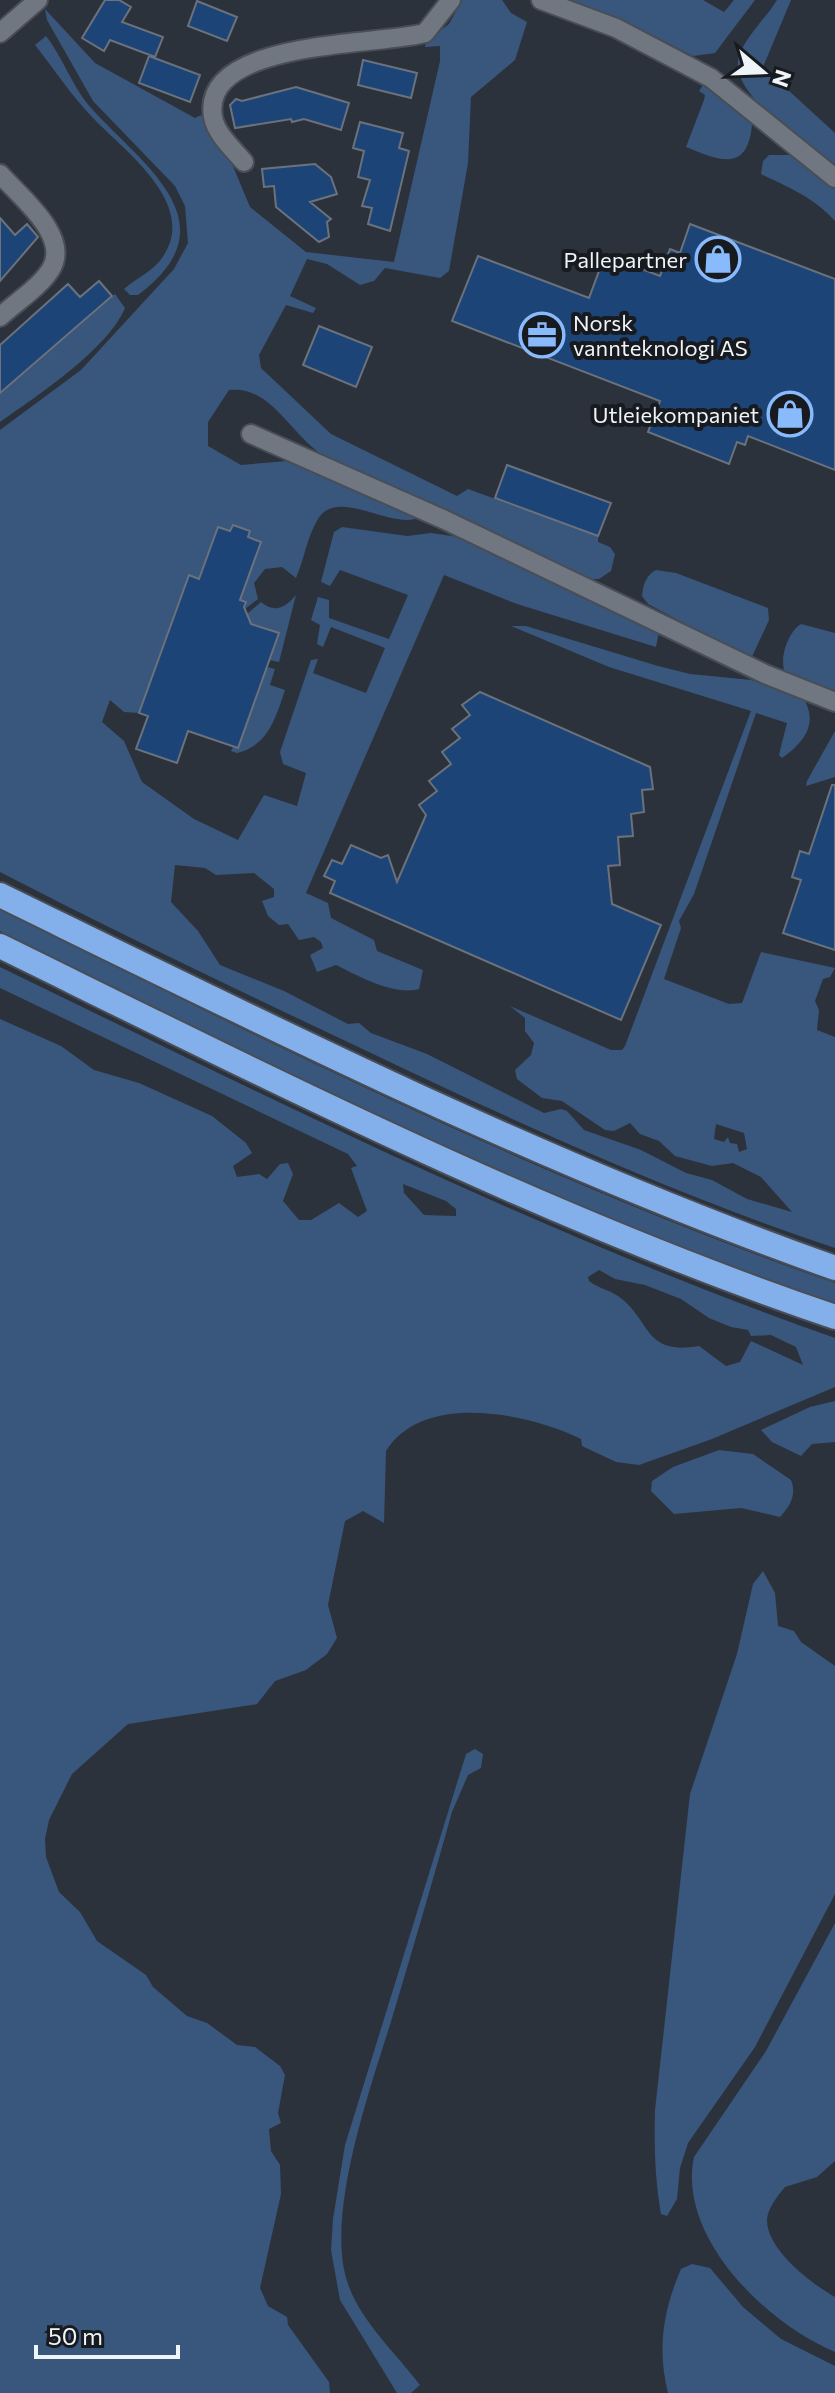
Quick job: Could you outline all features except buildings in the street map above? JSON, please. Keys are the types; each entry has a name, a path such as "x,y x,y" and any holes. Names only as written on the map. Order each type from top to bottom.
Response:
{"highway":[{"path":"0,895 349,1065 560,1161 744,1236 835,1268"},
{"path":"0,946 397,1138 604,1229 835,1317"}],"street":[{"path":"0,33 38,0"},
{"path":"244,162 222,136 213,118 216,93 226,76 254,62 303,50 425,33 451,0"},
{"path":"541,0 616,28 711,78 835,178"},
{"path":"0,174 48,229 56,248 52,267 0,317"},
{"path":"251,434 445,520 765,674 835,702"}],"shaded area":[{"path":"462,0 502,0 511,13 527,22 515,60 471,97 468,163 449,271 440,278 385,268 374,281 360,285 327,264 307,259 290,296 316,308 313,313 286,305 259,355 261,368 331,434 457,496 468,489 598,536 598,542 610,547 615,554 611,571 599,579 591,579 332,461 318,452 258,396 229,390 208,422 208,446 241,465 287,461 416,515 415,519 390,518 349,507 326,510 314,526 296,578 282,567 265,569 254,583 258,599 245,609 246,602 240,600 250,531 233,525 230,531 218,527 199,579 179,600 139,713 124,712 110,700 102,722 124,741 142,782 194,819 238,840 264,795 297,806 306,773 283,764 280,752 311,660 318,659 313,673 366,693 385,648 331,627 323,647 317,644 320,625 311,620 318,597 329,600 329,618 389,639 408,595 340,570 330,586 321,582 334,532 342,527 407,536 431,533 466,538 659,631 656,647 517,604 444,575 306,893 328,903 331,918 374,940 377,951 423,970 419,989 388,987 336,965 317,972 310,955 323,948 321,942 314,937 299,940 288,924 279,925 268,916 262,901 274,897 274,889 254,873 216,875 205,868 175,865 171,902 198,931 220,965 284,991 348,1024 359,1023 371,1033 427,1054 544,1113 561,1109 567,1111 584,1130 641,1150 686,1173 712,1180 747,1199 792,1212 761,1177 733,1163 712,1166 675,1156 659,1141 640,1134 630,1123 614,1131 605,1130 562,1101 542,1098 517,1079 515,1070 531,1055 534,1043 525,1031 525,1018 510,1006 611,1050 622,1050 625,1046 751,711 609,667 511,626 526,626 690,674 751,680 805,701 810,718 806,734 782,758 779,755 787,723 756,713 694,894 679,921 681,928 664,979 729,1004 742,1003 761,952 835,968 830,977 823,979 815,1001 819,1010 817,1030 835,1037 835,1248 658,1182 542,1132 231,986 0,872 0,430 81,370 174,269 188,243 185,206 175,186 93,101 47,20 45,9 95,63 195,118 201,115 211,137 230,159 250,207 306,252 394,262 440,61 440,46 425,47 426,41 449,24","holes":["716,1124 744,1133 747,1149 739,1152 737,1144 730,1143 728,1137 724,1142 714,1139"]},
{"path":"568,0 703,0 724,12 734,0 755,0 715,53 693,56 628,23"},
{"path":"777,0 791,0 763,67 835,133 835,166 772,117 745,87 739,71 742,49"},
{"path":"46,36 92,109 155,175 170,197 179,220 178,244 165,269 138,295 130,295 124,289 162,258 171,238 172,218 153,180 77,100 35,45"},
{"path":"703,85 752,124 749,140 738,157 720,159 686,147 704,100 705,95 699,91"},
{"path":"769,155 792,155 835,189 835,221 810,199 761,174 763,161"},
{"path":"115,294 125,308 103,340 70,371 0,422 0,393"},
{"path":"656,570 676,573 768,608 769,620 751,659 648,604 642,596 643,588 647,578"},
{"path":"296,595 279,662 269,660 279,633 240,620 261,602 271,608 280,608"},
{"path":"801,624 835,633 835,694 785,673 783,660 786,646"},
{"path":"267,667 275,669 270,685 285,690 274,720 256,744 237,753 231,751 233,747 238,748"},
{"path":"835,731 835,777 806,786 807,781"},
{"path":"0,910 308,1061 516,1156 728,1244 835,1283 835,1303 621,1223 412,1131 0,931"},
{"path":"0,967 309,1116 516,1211 728,1299 835,1338 835,1387 712,1439 639,1465 616,1462 582,1446 581,1439 559,1430 506,1416 450,1414 425,1420 403,1432 386,1451 384,1523 363,1511 345,1521 328,1605 337,1638 327,1654 306,1670 275,1681 257,1704 128,1724 72,1774 49,1820 45,1839 46,1857 59,1892 80,1912 97,1941 146,1975 153,1987 187,2016 207,2023 237,2045 255,2047 280,2066 285,2075 278,2113 281,2123 269,2129 271,2151 280,2165 281,2194 260,2288 268,2306 287,2317 288,2325 329,2382 330,2393 0,2393 0,1019 61,1046 94,1070 139,1083 212,1116 246,1143 252,1153 233,1166 237,1177 259,1174 267,1179 280,1164 288,1163 293,1174 283,1201 299,1220 311,1220 339,1203 358,1217 367,1211 351,1168 357,1166 348,1154 0,988","holes":["403,1184 446,1201 456,1209 456,1216 424,1215 404,1193","599,1270 615,1279 645,1285 681,1299 709,1318 748,1330 751,1336 771,1335 796,1347 803,1365 751,1341 740,1362 726,1366 699,1346 667,1346 657,1341 629,1305 589,1281 588,1277"]},
{"path":"835,1401 835,1442 812,1444 801,1456 772,1442 761,1430 810,1407"},
{"path":"719,1450 753,1454 791,1480 792,1500 780,1517 741,1508 674,1514 651,1491 652,1481 673,1467"},
{"path":"763,1571 775,1593 778,1626 794,1631 801,1642 835,1666 835,1894 755,2047 688,2143 680,2168 677,2199 667,2216 661,2214 657,2188 655,2110 690,1794 737,1654 753,1584"},
{"path":"475,1749 483,1754 481,1768 468,1775 452,1812 363,2111 346,2185 342,2253 347,2281 369,2323 420,2385 411,2393 397,2393 340,2300 331,2250 333,2219 345,2145 466,1754"},
{"path":"835,1923 835,2161 817,2177 785,2187 771,2208 767,2221 769,2232 783,2255 815,2284 835,2297 835,2352 782,2321 733,2274 713,2246 699,2217 692,2187 694,2157 766,2051"},
{"path":"692,2264 710,2268 743,2307 781,2339 835,2366 835,2393 668,2393 663,2361 666,2315 681,2269"}],"place":[{"name":"Pallepartner","path":"718,259"},
{"name":"Norsk vannteknologi AS","path":"542,335"},
{"name":"Utleiekompaniet","path":"790,414"}]}
